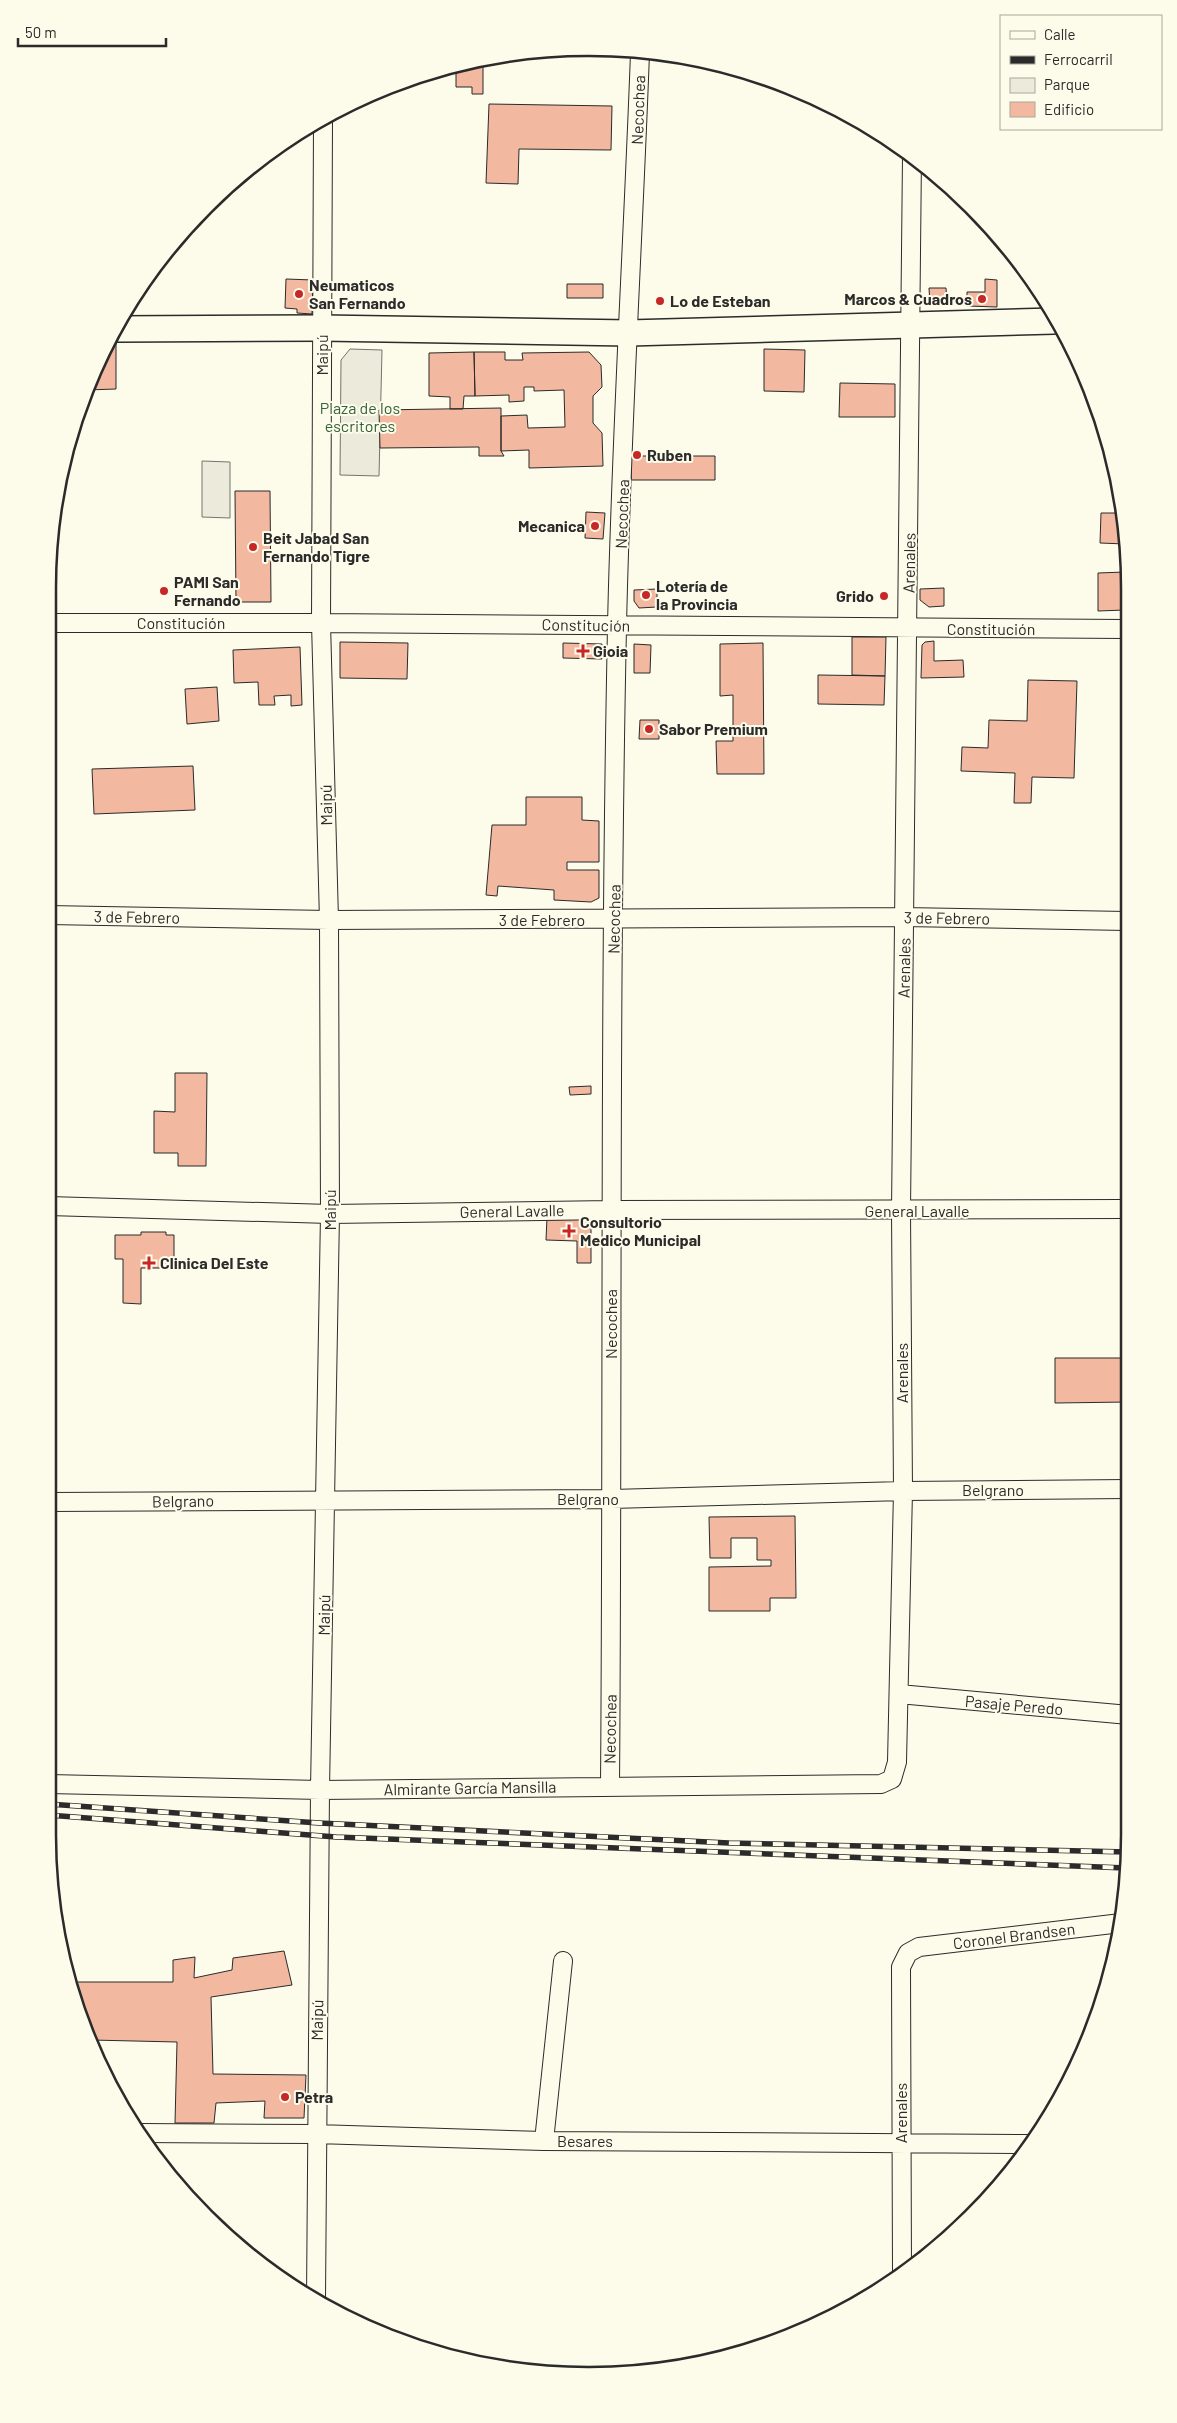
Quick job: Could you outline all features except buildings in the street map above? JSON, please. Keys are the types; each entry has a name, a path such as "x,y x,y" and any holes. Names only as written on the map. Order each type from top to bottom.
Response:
{"main road":[{"path":"124,329 322,328 629,333 912,323 1048,321"}],"street":[{"name":"Necochea","path":"610,1786 612,1499 610,1210 617,625 640,59"},
{"name":"Maipú","path":"316,2291 320,1790 327,1500 330,1214 328,920 321,622 323,127"},
{"name":"Arenales","path":"892,1779 897,1762 903,1491 901,1211 912,323 912,165"},
{"name":"Constitución","path":"56,623 321,622 1121,629"},
{"name":"3 de Febrero","path":"56,915 328,920 904,918 1121,921"},
{"name":"General Lavalle","path":"56,1206 330,1214 610,1210 901,1211 1121,1209"},
{"name":"Belgrano","path":"56,1502 612,1499 903,1491 1121,1489"},
{"name":"Pasaje Peredo","path":"899,1694 1121,1714"},
{"name":"Almirante García Mansilla","path":"56,1784 320,1790 881,1784 892,1779"},
{"name":"Coronel Brandsen","path":"908,1953 919,1947 1113,1924"},
{"name":"Arenales","path":"902,2265 900,2142 901,1967 908,1953"},
{"path":"544,2141 563,1961"},
{"name":"Besares","path":"148,2133 316,2134 544,2141 1021,2144"}],"green space":[{"name":"Plaza de los escritores","path":"350,349 382,350 379,476 340,475 341,360"},
{"path":"202,461 230,462 230,518 202,517"}],"railway":[{"path":"56,1805 319,1823 729,1843 1121,1852"},
{"path":"56,1816 336,1837 1120,1868"}],"place":[{"name":"Neumaticos San Fernando","path":"299,294"},
{"name":"Marcos & Cuadros","path":"982,299"},
{"name":"Lo de Esteban","path":"660,301"},
{"name":"Ruben","path":"637,455"},
{"name":"Mecanica","path":"595,526"},
{"name":"Beit Jabad San Fernando Tigre","path":"253,547"},
{"name":"PAMI San Fernando","path":"164,591"},
{"name":"Lotería de la Provincia","path":"646,595"},
{"name":"Grido","path":"884,596"},
{"name":"Gioia","path":"583,651"},
{"name":"Sabor Premium","path":"649,729"},
{"name":"Consultorio Medico Municipal","path":"569,1231"},
{"name":"Clinica Del Este","path":"149,1263"},
{"name":"Petra","path":"285,2097"}]}
